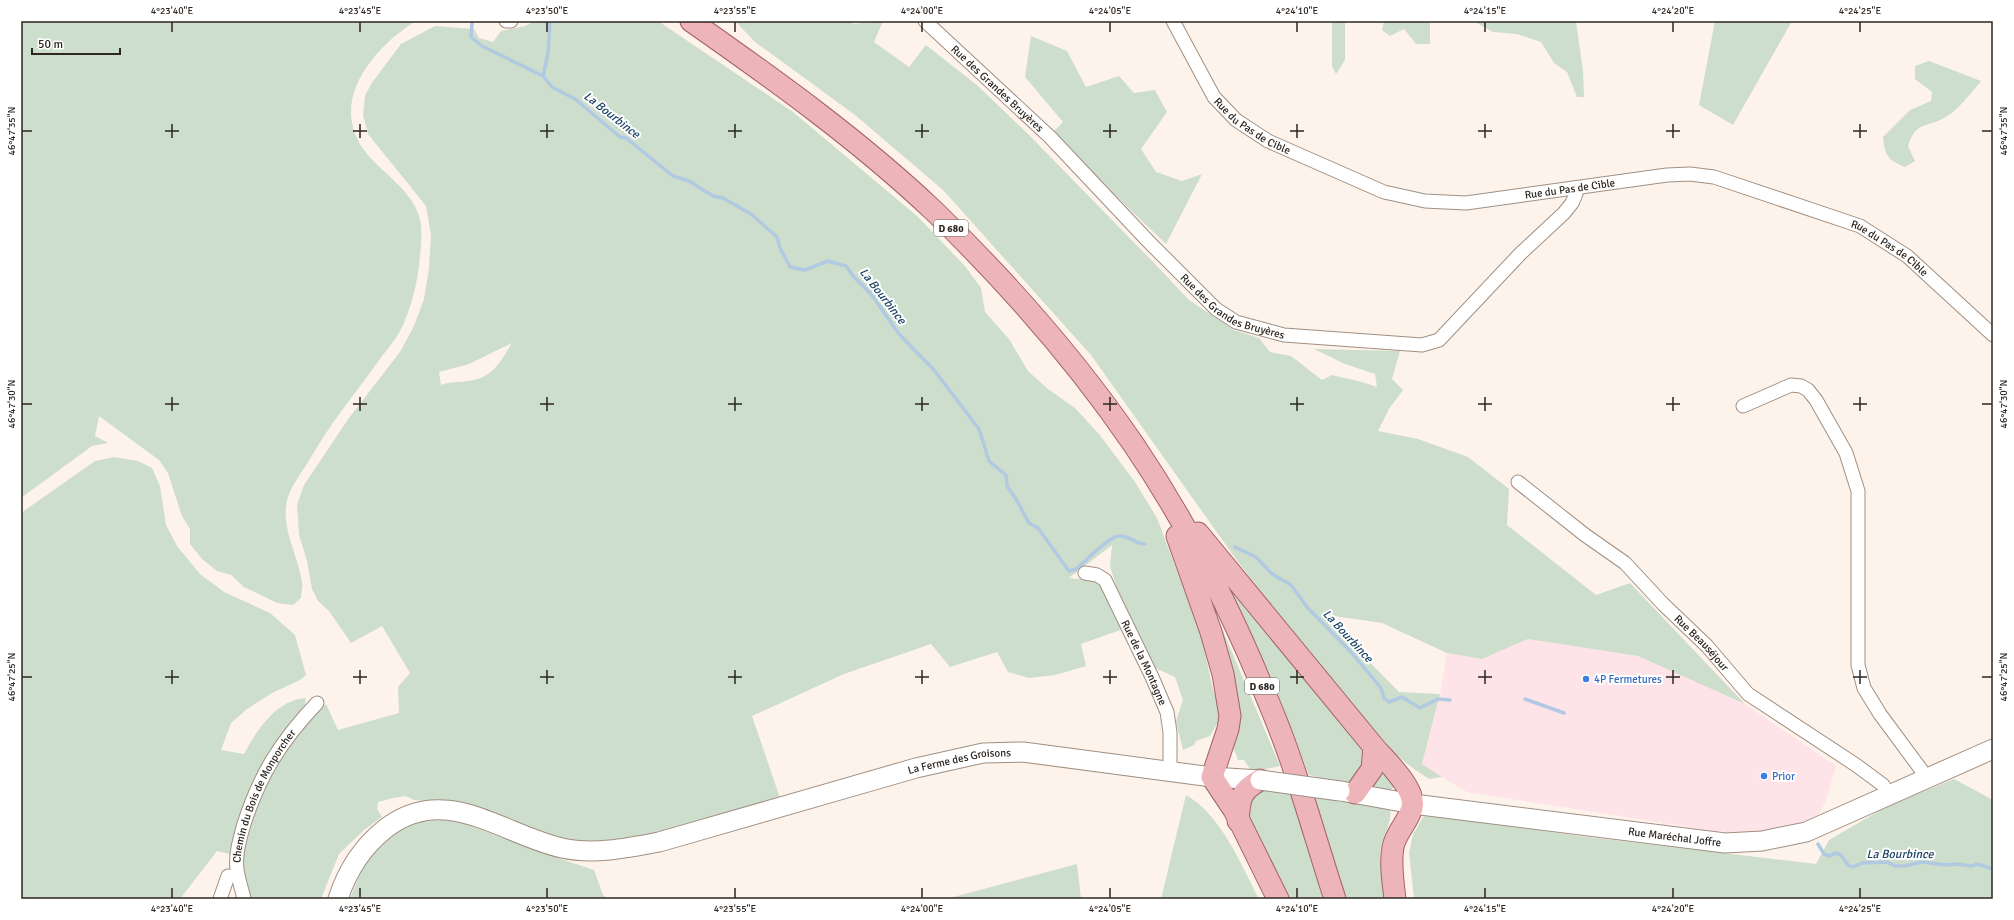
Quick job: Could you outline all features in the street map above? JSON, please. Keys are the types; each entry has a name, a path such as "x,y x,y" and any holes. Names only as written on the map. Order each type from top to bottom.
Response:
{"main road":[{"name":"D 680","path":"691,21 774,79 830,122 932,210 982,259 1085,378 1134,445 1160,486 1200,557 1234,625 1271,708 1306,803 1335,899"},
{"path":"1160,486 1374,747 1400,776 1409,790 1413,804 1406,821 1396,836 1393,848 1392,872 1395,899"},
{"path":"1160,486 1211,632 1223,674 1230,716 1228,729 1212,777 1234,810 1238,821 1278,899"},
{"path":"1348,792 1372,770 1374,747"},
{"name":"Rue Maréchal Joffre","path":"1260,780 1348,792 1413,804 1724,843 1762,841 1806,832 1993,749"},
{"name":"La Ferme des Groisons","path":"338,899 351,868 363,849 391,824 409,814 434,809 465,814 562,848 601,851 629,848 659,842 916,768 983,753 1023,752 1212,777 1260,780"},
{"path":"1238,821 1240,800 1247,787 1260,780"}],"street":[{"path":"506,21 511,21"},
{"name":"Rue des Grandes Bruyères","path":"925,21 1050,137 1148,241 1216,309 1236,322 1284,335 1422,345 1439,340 1520,254 1564,213 1572,203 1576,194 1576,188"},
{"name":"Rue du Pas de Cible","path":"1173,21 1214,97 1236,120 1268,141 1348,178 1384,192 1425,202 1446,203 1503,198 1667,175 1690,174 1708,176 1734,183 1860,226 1907,256 1993,335"},
{"path":"1743,406 1791,385 1800,386 1808,390 1816,400 1846,453 1858,491 1858,666 1864,688 1880,714 1928,779"},
{"name":"Rue Beauséjour","path":"1518,482 1585,535 1625,563 1662,604 1707,646 1748,694 1856,765 1883,785 1890,796"},
{"name":"Rue de la Montagne","path":"1085,573 1097,575 1105,580 1152,677 1166,712 1170,732 1170,771"},
{"name":"Chemin du Bois de Monporcher","path":"244,899 237,869 237,859 241,833 250,806 275,753 290,732 317,703"},
{"path":"220,899 228,876"}],"shaded area":[{"path":"1528,639 1638,656 1745,704 1836,766 1825,803 1818,815 1795,827 1744,833 1714,831 1467,792 1422,765 1440,694 1447,653 1482,659"}],"green space":[{"path":"21,21 416,21 384,46 370,62 359,79 353,98 351,117 356,136 368,155 404,190 419,216 421,241 416,286 407,315 399,333 333,422 295,482 288,497 286,508 287,529 300,571 302,584 301,598 293,605 277,603 244,587 231,575 217,571 202,559 190,544 190,529 182,516 168,473 159,460 99,416 95,436 108,443 92,446 21,498"},
{"path":"535,21 658,21 793,112 917,216 965,266 981,288 985,312 1009,339 1028,371 1048,389 1075,408 1099,434 1135,482 1157,518 1201,635 1214,694 1222,695 1220,719 1210,736 1196,741 1194,745 1183,750 1176,721 1183,700 1175,677 1155,668 1120,598 1110,566 1112,545 1069,578 1077,579 1093,577 1104,589 1123,629 1081,644 1086,666 1055,675 1029,678 1008,672 997,652 950,667 931,644 844,674 752,716 780,798 747,809 637,838 571,842 505,817 460,804 414,800 406,796 393,798 378,802 377,809 382,817 364,830 339,854 321,899 250,899 242,868 243,857 263,791 280,754 295,734 326,704 338,730 399,713 398,687 410,673 382,626 351,643 329,611 318,601 312,589 307,561 299,535 297,505 304,485 349,418 400,352 414,326 424,299 429,268 431,236 426,206 368,134 363,115 365,96 371,84 401,44 435,26 474,29 479,38 493,42 501,31 525,26","holes":["512,343 500,362 490,373 476,380 441,385 439,372 469,364"]},
{"path":"735,21 850,21 853,24 883,21 874,42 909,67 926,45 978,86 1029,135 1189,300 1234,330 1259,338 1270,352 1291,356 1322,380 1332,375 1377,387 1375,374 1345,364 1314,349 1400,351 1392,379 1403,390 1389,409 1378,431 1418,439 1468,457 1509,489 1507,525 1596,595 1630,583 1745,704 1638,656 1528,639 1482,659 1447,653 1382,623 1334,616 1341,633 1399,692 1440,694 1422,764 1442,777 1429,779 1414,769 1380,742 1238,562 1091,355 943,190 855,115 755,42"},
{"path":"1332,21 1345,21 1345,60 1336,74 1332,66"},
{"path":"1384,21 1430,21 1430,44 1416,44 1404,29 1390,36 1382,30"},
{"path":"1473,21 1576,21 1583,71 1584,97 1577,97 1567,72 1554,63 1541,42 1517,34 1493,32"},
{"path":"1715,21 1792,21 1733,125 1699,105"},
{"path":"1031,36 1067,51 1086,87 1119,76 1134,93 1155,90 1167,112 1141,149 1156,172 1182,181 1202,174 1166,244 1051,134 1063,122 1025,77"},
{"path":"1929,61 1981,81 1951,114 1919,128 1915,132 1908,146 1915,161 1905,167 1895,162 1888,156 1883,137 1910,110 1931,101 1932,92 1915,79 1915,66"},
{"path":"114,457 138,461 152,468 160,486 166,525 177,546 200,574 224,592 270,613 295,635 306,675 300,680 272,693 247,709 231,723 221,750 244,754 261,726 277,710 285,704 306,698 305,705 286,728 256,778 233,855 217,851 180,899 21,899 21,513 95,461"},
{"path":"1213,562 1362,742 1364,764 1348,785 1309,775 1270,674"},
{"path":"1210,600 1280,766 1252,772 1244,760 1238,760 1232,744"},
{"path":"1378,759 1394,783 1393,788 1389,791 1368,788"},
{"path":"1954,779 1993,800 1993,899 1414,899 1409,853 1413,834 1425,814 1579,836 1816,864 1829,840 1886,807"},
{"path":"1257,788 1293,793 1326,899 1284,899 1247,816 1247,805"},
{"path":"1186,795 1199,804 1220,828 1229,841 1259,899 1161,899"},
{"path":"1313,795 1389,806 1390,817 1380,852 1386,899 1345,899"},
{"path":"425,818 466,822 561,859 594,870 603,895 608,899 350,899 363,865 387,837 408,823"},
{"path":"1077,864 1081,899 946,899"}],"waterway":[{"path":"543,76 548,54 550,21"},
{"name":"La Bourbince","path":"472,23 471,37 482,46 543,76 552,87 575,99 620,137 626,138 673,176 689,181 713,196 723,198 751,214 777,237 780,248 790,267 805,270 828,261 846,266 853,276 871,294 899,334 934,370 979,429 989,461 1006,475 1007,486 1029,523 1038,528 1069,571 1076,569 1114,537 1123,536 1138,543 1145,544"},
{"name":"La Bourbince","path":"1235,547 1256,557 1272,574 1291,585 1307,607 1351,652 1381,688 1384,698 1389,702 1402,697 1420,708 1438,699 1450,700"},
{"name":"La Bourbince","path":"1525,699 1564,713"},
{"name":"La Bourbince","path":"1818,844 1824,854 1830,856 1835,853 1841,855 1848,865 1853,867 1862,863 1887,862 1895,866 1904,866 1922,862 1972,866 1977,864 1993,869"}],"place":[{"name":"4P Fermetures","path":"1586,679"},
{"name":"Prior","path":"1764,776"}]}
